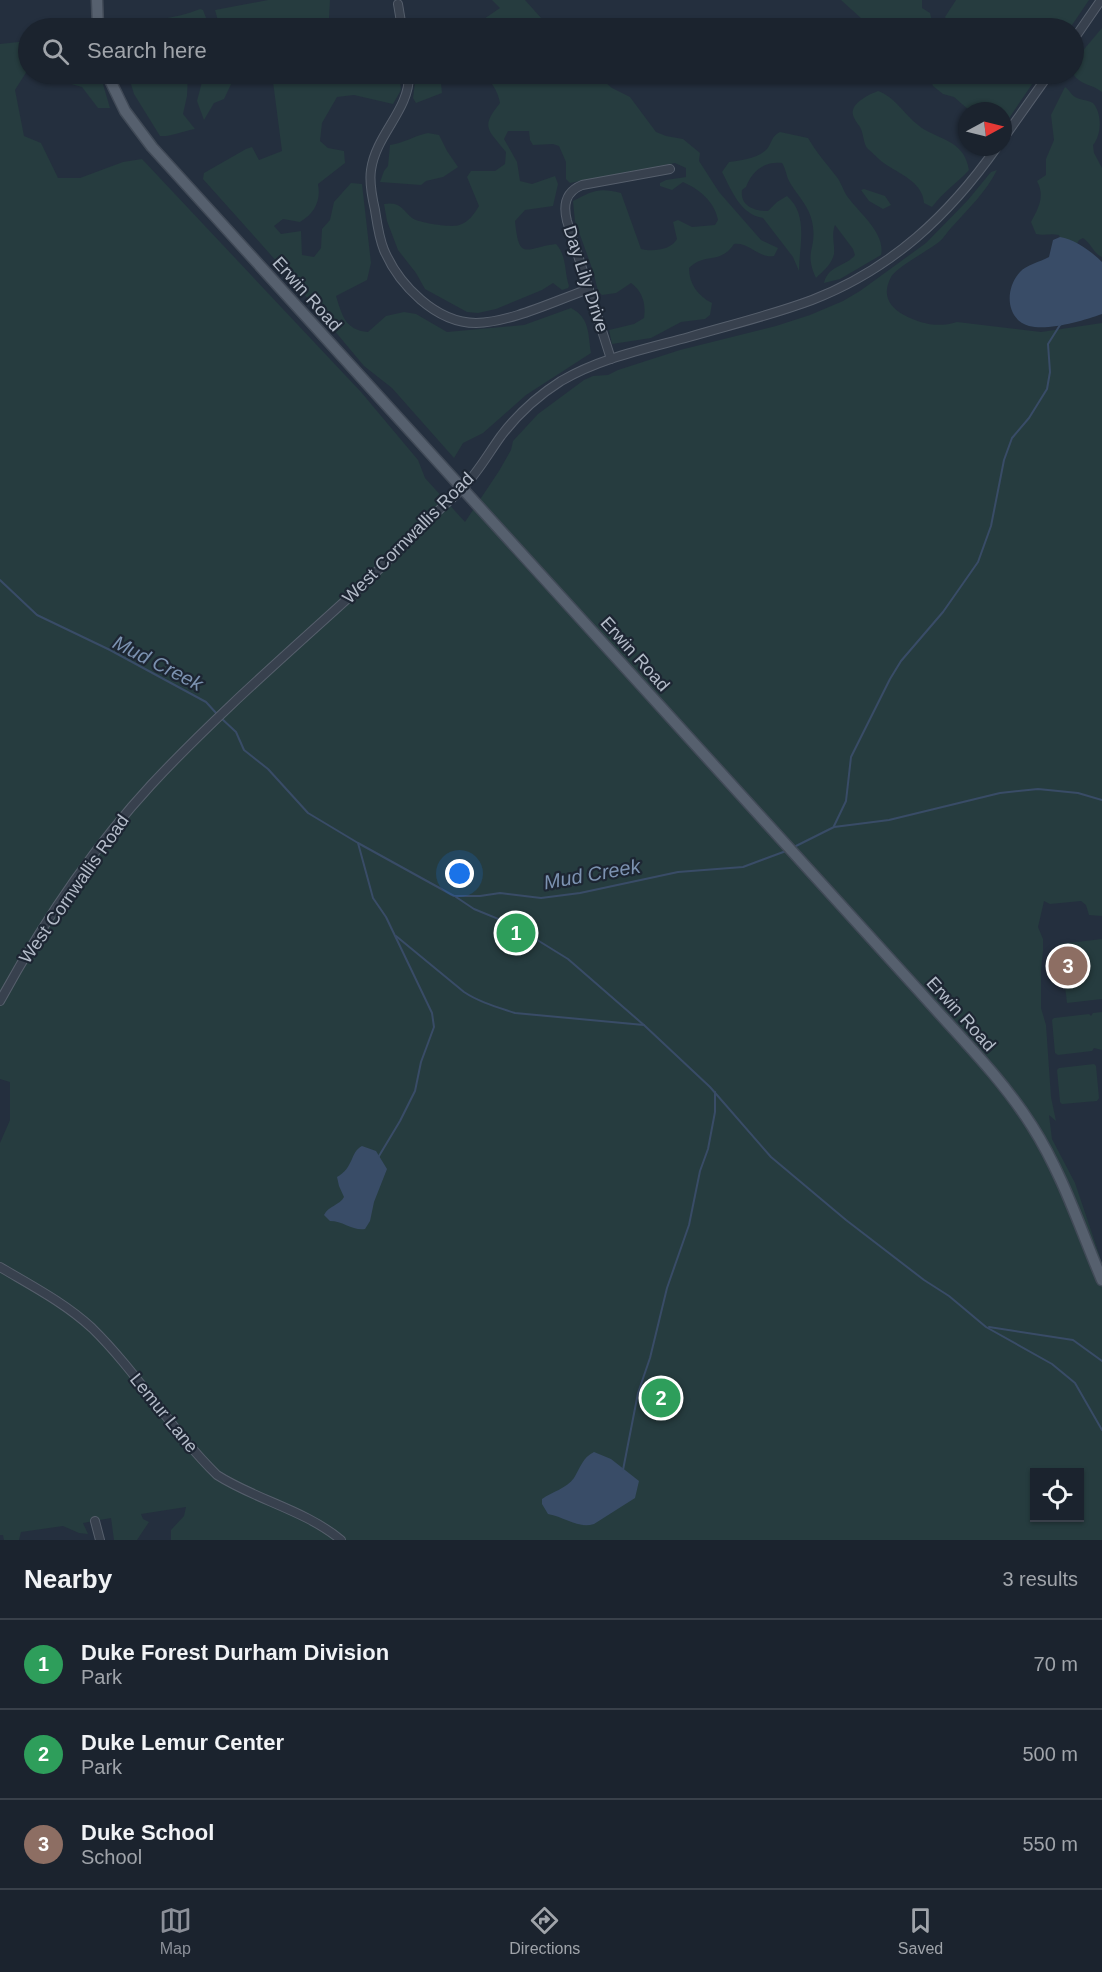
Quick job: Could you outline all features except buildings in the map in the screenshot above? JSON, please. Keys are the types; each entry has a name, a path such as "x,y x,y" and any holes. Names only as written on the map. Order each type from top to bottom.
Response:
{"main road":[{"path":"97,0 98,18"},
{"name":"Erwin Road","path":"112,84 124,111 152,147 995,1077 1025,1116 1055,1168 1102,1280"}],"street":[{"path":"1084,25 1101,0"},
{"path":"398,4 400,18"},
{"path":"408,84 406,96 376,153 370,175 381,242 402,278 420,298 443,316 474,323 499,320 589,289"},
{"path":"1012,126 1042,84"},
{"name":"West Cornwallis Road","path":"0,1001 55,910 111,832 150,786 213,722 372,576 462,489 504,432 538,397 575,374 611,359 785,309 822,296 848,283 898,253 929,227 957,200 991,156"},
{"name":"Day Lily Drive","path":"611,359 566,216 566,199 572,190 582,185 670,170"},
{"name":"Lemur Lane","path":"0,1267 56,1300 91,1328 115,1352 217,1475 232,1485 322,1526 341,1540"},
{"path":"95,1521 100,1540"}],"green space":[{"path":"268,0 330,0 329,18 217,18 215,10"},
{"path":"492,0 525,0 541,18 485,18 500,8"},
{"path":"841,0 922,0 922,8 930,13 931,18 861,18"},
{"path":"956,0 1089,0 1077,18 945,17"},
{"path":"200,9 203,10 206,18 164,18 181,15"},
{"path":"1102,28 1102,92 1084,82 1084,49"},
{"path":"18,42 19,84 15,90 24,136 41,143 58,178 80,178 123,162 142,159 361,392 418,460 425,478 465,522 499,471 511,450 513,441 538,414 584,380 593,376 608,375 680,350 776,326 843,301 926,243 968,200 991,172 997,170 982,193 941,240 894,273 888,283 887,294 890,304 898,311 917,321 930,324 943,325 957,322 1041,332 1102,323 1102,916 1089,915 1086,905 1081,901 1050,904 1044,901 1038,927 1043,939 1041,1008 1046,1025 1051,1097 1056,1121 1049,1115 1052,1139 1075,1183 1102,1263 1102,1540 171,1540 171,1530 184,1516 186,1507 141,1514 143,1519 149,1522 137,1540 114,1540 111,1518 83,1523 88,1534 63,1526 21,1532 19,1540 4,1540 3,1535 0,1535 0,1143 10,1120 10,1082 0,1079 0,44"},
{"path":"71,84 103,84 110,108 98,108 82,87"},
{"path":"131,84 188,84 183,114 195,129 160,136 134,94"},
{"path":"201,84 231,84 224,99 214,103 204,120 197,101"},
{"path":"273,84 400,84 401,90 393,104 354,95 337,97 322,123 320,141 328,148 344,151 345,163 318,184 318,201 310,215 300,222 283,219 274,226 281,234 301,231 302,255 314,257 321,248 322,229 330,220 334,202 351,183 362,184 371,263 367,280 336,296 349,325 360,331 368,332 386,316 404,312 416,314 447,332 524,325 571,308 585,322 591,353 526,395 483,433 463,443 454,458 392,388 364,366 278,263 203,179 204,173 246,149 252,147 259,160 282,151"},
{"path":"415,84 441,84 442,93 416,103 413,98"},
{"path":"491,84 607,84 630,97 656,132 683,139 700,153 699,161 719,192 761,240 778,248 774,256 764,255 744,245 734,244 718,257 695,263 689,268 691,279 702,297 712,303 710,315 705,319 681,322 651,338 612,344 609,330 634,324 644,318 643,299 631,283 616,293 602,295 598,291 575,221 573,201 596,191 607,190 621,193 641,249 651,250 666,248 674,243 677,239 673,222 678,220 692,227 715,225 718,220 714,207 700,192 683,182 672,190 660,186 660,183 666,180 686,177 686,168 675,163 570,183 566,179 566,162 559,146 533,145 529,131 508,131 504,139 517,162 520,181 532,184 555,176 558,184 553,206 525,210 515,221 519,242 525,249 556,244 564,259 568,288 562,290 553,283 542,290 496,309 478,313 467,312 425,289 398,250 387,221 384,204 398,205 416,220 443,225 459,225 473,215 479,206 467,177 471,171 495,171 505,164 506,152 491,133 488,123 500,103"},
{"path":"932,84 1032,84 1012,114 1012,102 960,102 954,97 943,94"},
{"path":"1065,87 1075,97 1093,103 1098,112 1099,130 1093,145 1094,153 1102,168 1102,257 1083,238 1079,240 1074,249 1064,248 1059,235 1036,234 1031,222 1041,197 1037,181 1046,175 1046,159 1054,140 1051,115"},
{"path":"878,91 884,94 918,125 955,146 958,149 958,156 964,156 966,159 969,170 932,207 924,203 923,196 912,181 884,163 865,144 853,111 857,103"},
{"path":"780,132 808,138 838,178 847,196 875,231 881,247 881,255 840,279 824,283 833,269 855,255 835,225 833,258 816,278 811,262 812,220 789,181 782,163 764,165 755,172 742,190 742,195 746,204 758,210 768,211 787,196 794,204 798,212 801,231 799,271 793,257 763,218 748,212 738,201 722,172 729,162 748,159 762,153"},
{"path":"428,133 439,135 458,167 443,177 426,181 421,185 380,182 388,166 390,145"},
{"path":"861,190 885,196 891,205 883,209 869,201"},
{"path":"1102,939 1102,999 1067,1003 1060,944"},
{"path":"1102,1012 1102,1050 1094,1048 1092,1051 1058,1055 1055,1053 1052,1020 1054,1018 1089,1014 1091,1016 1093,1013"},
{"path":"1094,1064 1099,1098 1097,1101 1062,1104 1057,1070"}],"water":[{"path":"1060,237 1083,246 1102,262 1102,314 1055,326 1029,326 1015,317 1012,310 1010,294 1012,286 1015,279 1029,265 1049,257 1053,240"},
{"path":"362,1146 376,1151 387,1169 374,1202 370,1221 365,1229 330,1221 324,1215 344,1197 337,1177 346,1169 355,1152"},
{"path":"594,1452 611,1459 639,1481 635,1498 594,1524 577,1524 548,1514 542,1504 542,1499 571,1482 584,1460"}],"waterway":[{"path":"834,826 846,801 851,757 890,679 901,661 943,612 978,562 991,526 1004,460 1012,438 1029,418 1047,389 1050,372 1048,344 1060,325"},
{"name":"Mud Creek","path":"0,580 37,615 110,650 206,702 217,714"},
{"name":"Mud Creek","path":"221,718 236,732 244,750 268,769 308,813 454,896 500,893 541,898 580,893 678,872 743,867 786,851"},
{"name":"Mud Creek","path":"794,847 834,827 889,820 1000,793 1038,789 1078,793 1102,800"},
{"path":"358,843 373,898 386,917 432,1013 434,1027 421,1062 415,1091 379,1156"},
{"path":"456,897 474,909 513,925 568,959 710,1087 771,1157 846,1220 924,1280 949,1296 986,1327 1052,1364 1075,1383 1102,1430"},
{"path":"396,936 464,992 495,1006 515,1013 644,1025"},
{"path":"623,1470 638,1393 650,1358 667,1288 689,1225 700,1171 708,1149 715,1112 715,1092"},
{"path":"989,1327 1073,1340 1102,1361"}],"place":[{"name":"Duke Forest Durham Division","path":"516,933"},
{"name":"Duke School","path":"1068,966"},
{"name":"Duke Lemur Center","path":"661,1398"}]}
